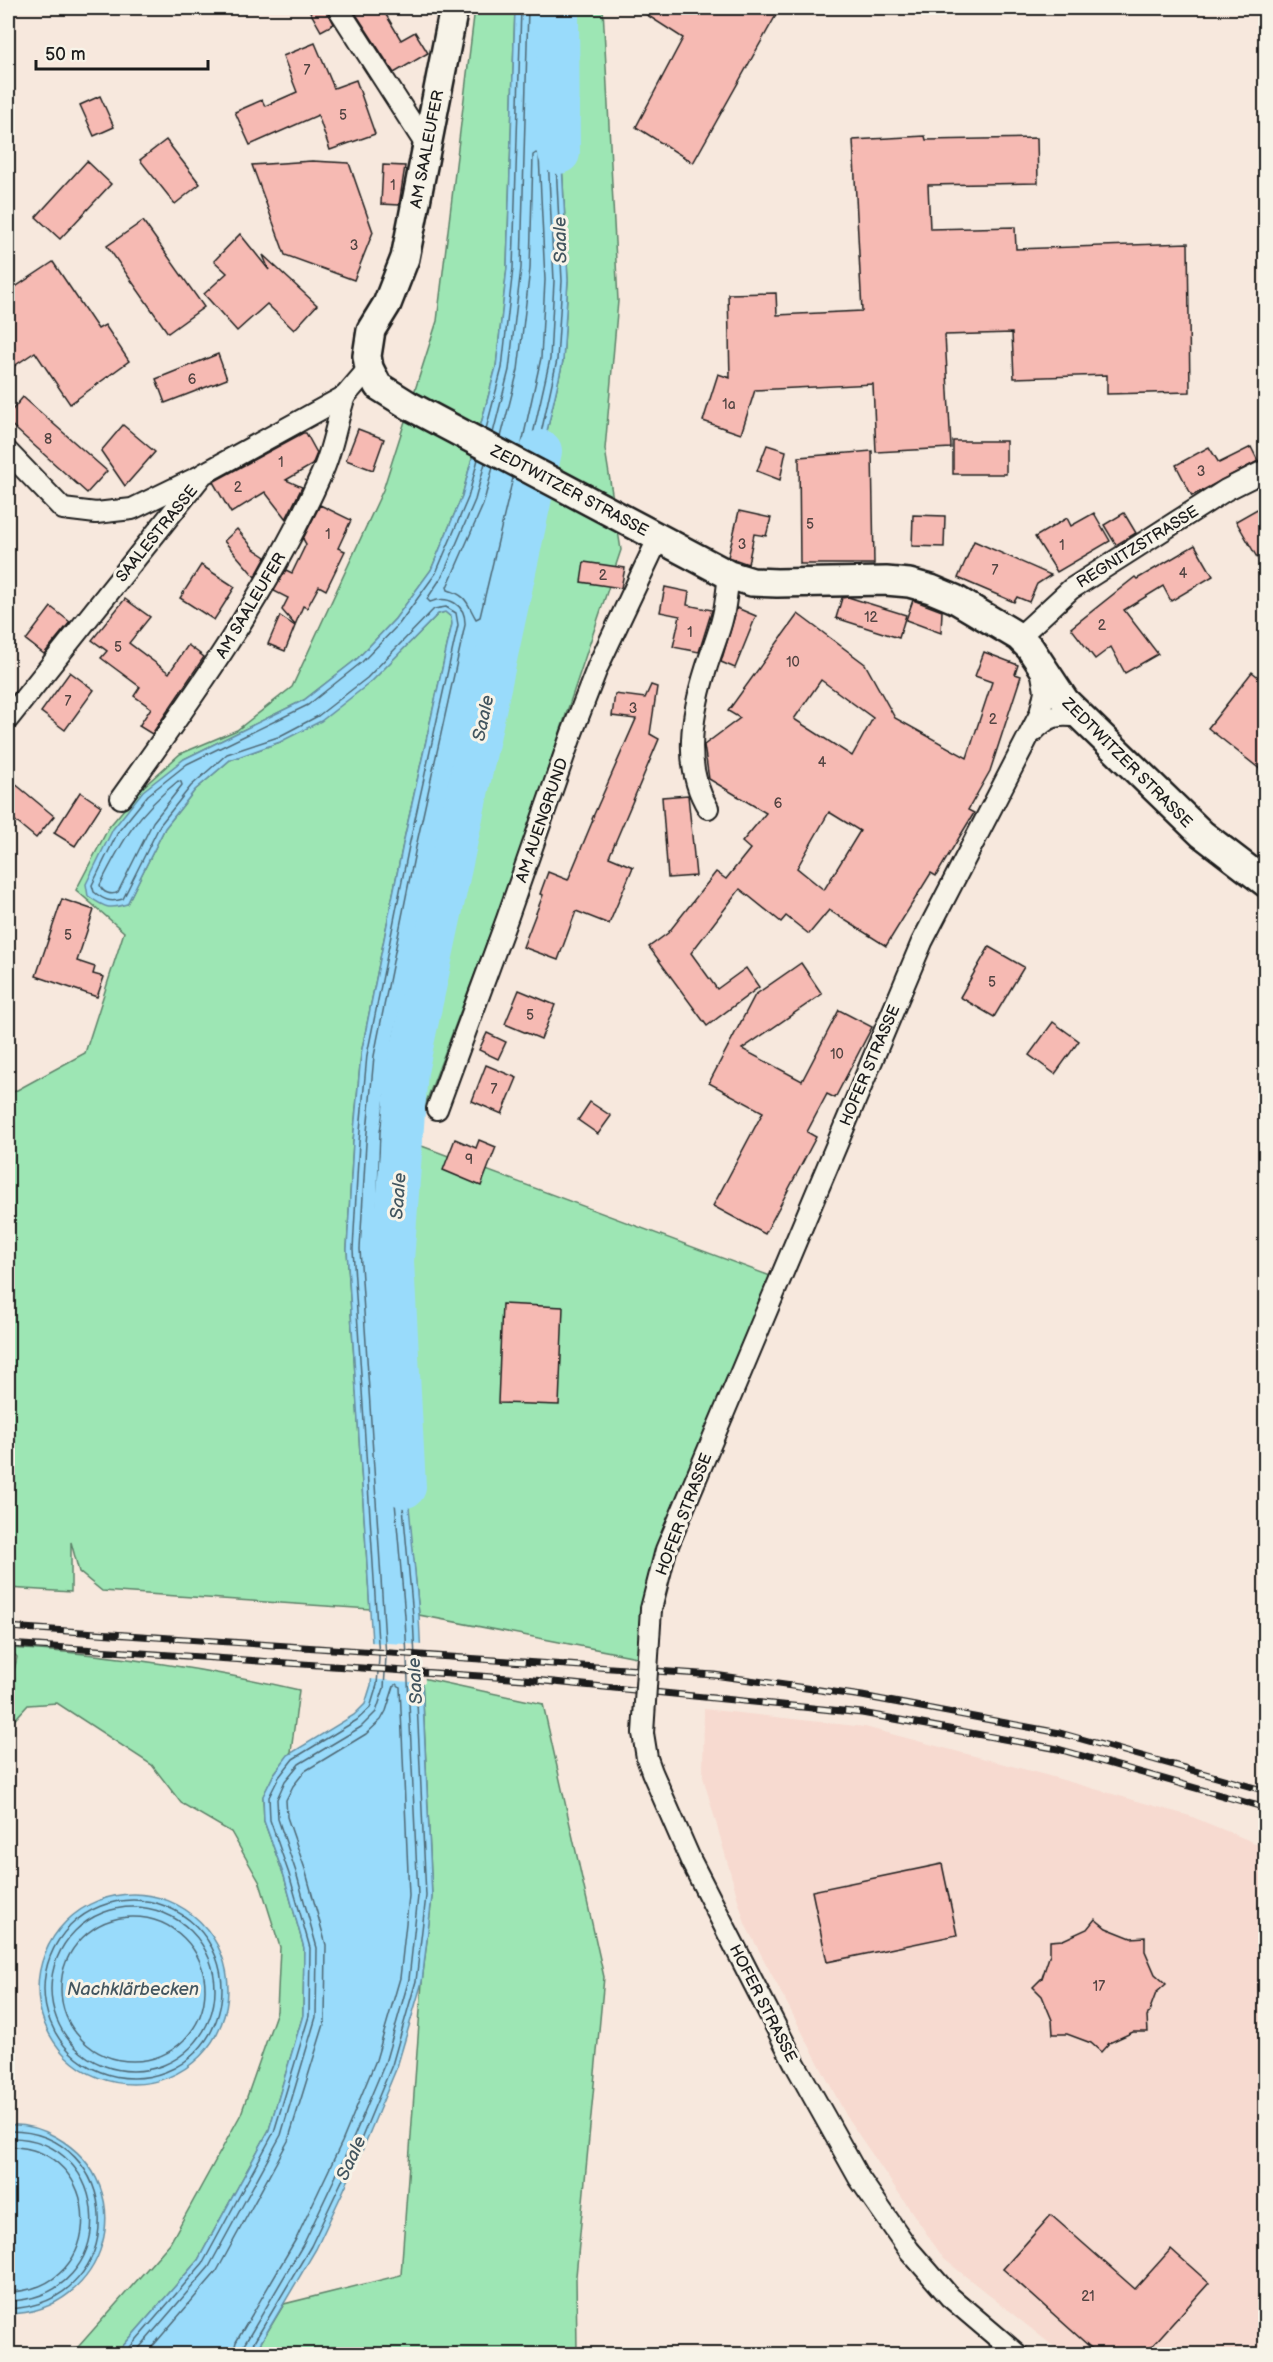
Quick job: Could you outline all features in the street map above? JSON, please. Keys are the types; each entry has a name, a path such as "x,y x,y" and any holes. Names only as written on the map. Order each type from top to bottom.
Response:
{"street":[{"path":"338,8 426,145"},
{"name":"AM SAALEUFER","path":"369,368 369,336 396,284 405,258 454,8"},
{"name":"SAALESTRASSE","path":"8,719 203,474 345,396 369,368"},
{"name":"ZEDTWITZER STRASSE","path":"369,368 378,386 410,406 729,575 752,582 886,581 909,583 955,599 1019,637 1038,659 1065,701 1081,717 1202,834 1266,883"},
{"name":"AM SAALEUFER","path":"121,798 194,696 265,585 322,474 345,396"},
{"path":"8,452 63,510 96,513 132,509 203,474"},
{"name":"REGNITZSTRASSE","path":"1019,637 1071,589 1226,490 1266,470"},
{"name":"AM AUENGRUND","path":"437,1109 576,722 598,666 659,537"},
{"path":"708,807 700,795 693,776 694,724 699,693 723,616 729,575"},
{"name":"HOFER STRASSE","path":"1017,2355 950,2297 909,2250 860,2178 794,2062 691,1861 652,1772 642,1733 651,1609 666,1550 922,942 1040,714 1045,691 1044,676 1038,659"},
{"name":"HOFER STRASSE","path":"1028,737 1045,720 1056,716 1081,717"}],"shaded area":[{"path":"704,1709 865,1727 1190,1816 1265,1847 1265,2354 1063,2354 944,2259 848,2119 745,1924 703,1777"}],"green space":[{"path":"475,8 515,8 507,267 496,367 462,496 431,570 395,619 358,658 304,700 184,759 127,904 165,828 195,790 230,760 280,742 371,682 438,614 445,612 451,617 452,624 403,844 361,1054 353,1142 347,1249 370,1609 102,1591 79,1572 71,1542 71,1592 8,1588 8,1095 85,1053 124,932 76,890 109,827 141,789 180,754 237,730 292,687 383,490 437,321"},
{"path":"554,8 603,8 618,301 605,449 621,550 513,873 411,1142 773,1277 644,1603 637,1657 419,1615 392,1315 390,1194 393,1134 408,1040 563,361 568,280"},
{"path":"8,1648 154,1663 299,1690 291,1752 274,1774 263,1797 264,1821 284,1876 304,1948 303,2015 269,2130 198,2260 116,2354 69,2354 79,2346 170,2243 241,2114 277,2011 280,1947 260,1883 231,1832 181,1803 152,1765 57,1703 28,1705 8,1727 8,1677 14,1671 17,1657"},
{"path":"422,1678 543,1704 604,1977 576,2276 577,2351 558,2354 254,2354 284,2304 401,2275 422,1982 432,1897"}],"water":[{"path":"515,8 554,8 568,280 563,361 408,1040 394,1133 390,1252 397,1376 419,1615 432,1897 422,1982 397,2067 362,2151 316,2249 254,2354 116,2354 198,2260 269,2130 303,2015 304,1948 284,1876 264,1821 263,1796 274,1774 288,1755 354,1715 365,1704 371,1685 373,1658 347,1249 353,1142 361,1054 403,844 452,624 451,617 445,612 438,614 371,682 321,721 280,742 230,760 195,790 165,828 127,904 115,907 102,905 88,896 86,884 113,829 143,791 184,759 304,700 358,658 395,619 431,570 462,496 496,367 507,267"},
{"name":"Nachklärbecken","path":"124,1894 142,1894 178,1905 200,1922 212,1936 221,1953 228,1989 221,2025 212,2042 200,2056 178,2073 161,2080 142,2084 124,2084 88,2073 66,2056 54,2042 42,2017 38,1998 38,1980 49,1944 66,1922 80,1910 105,1898"},
{"path":"8,2125 27,2126 51,2134 83,2159 100,2186 106,2215 102,2244 90,2271 70,2293 42,2308 8,2314"}],"pier":[{"path":"369,1642 423,1645 425,1683 369,1679"}],"building":[{"path":"308,8 326,8 334,24 321,31"},
{"path":"352,8 382,8 401,40 415,32 428,53 394,73"},
{"path":"636,8 780,8 693,163 636,127 683,38"},
{"path":"315,43 334,88 356,80 375,134 330,150 318,115 250,145 235,112 262,100 265,106 297,92 283,56"},
{"path":"100,96 114,127 94,136 80,105"},
{"path":"925,136 926,140 1037,138 1038,183 928,185 930,229 1015,227 1016,249 1188,243 1190,392 1107,394 1107,375 1014,378 1012,333 945,335 951,448 876,452 873,384 755,390 741,434 703,421 718,374 730,378 728,294 776,293 777,315 862,311 853,140"},
{"path":"166,140 200,184 175,204 140,160"},
{"path":"87,161 111,184 60,239 36,217"},
{"path":"312,161 349,163 373,232 354,280 285,255 252,165"},
{"path":"383,165 405,166 399,205 381,204"},
{"path":"143,221 204,307 168,333 107,246"},
{"path":"240,234 269,270 263,255 317,305 294,330 267,304 237,331 204,294 227,273 214,261"},
{"path":"53,262 98,329 105,325 129,361 70,404 35,352 8,370 8,292"},
{"path":"218,354 227,379 165,403 156,379"},
{"path":"23,397 107,471 87,493 8,422 8,415"},
{"path":"123,425 155,452 125,486 101,451"},
{"path":"358,429 384,439 373,470 346,460"},
{"path":"306,433 317,453 312,465 286,480 302,487 286,519 265,492 231,513 213,482"},
{"path":"953,441 1006,441 1006,474 953,474"},
{"path":"767,445 786,451 780,480 757,471"},
{"path":"1209,447 1219,463 1251,447 1258,461 1192,496 1176,465"},
{"path":"872,451 874,564 800,564 799,457"},
{"path":"1266,504 1266,573 1236,521"},
{"path":"320,505 351,520 338,548 345,551 326,590 319,586 307,608 303,606 295,625 282,610 288,598 274,591 286,570 292,573 306,544 303,539"},
{"path":"739,511 771,518 766,536 754,534 748,564 728,557"},
{"path":"1094,513 1110,541 1057,572 1035,537 1067,518 1071,526"},
{"path":"1124,513 1136,533 1116,545 1104,525"},
{"path":"913,515 945,516 944,547 912,546"},
{"path":"237,529 254,549 266,557 255,577 224,541"},
{"path":"974,541 1051,575 1037,584 1029,602 1017,597 1014,602 958,578"},
{"path":"1195,545 1213,576 1171,601 1163,586 1124,610 1158,654 1125,673 1111,647 1095,659 1071,628 1135,577 1137,579"},
{"path":"584,562 625,568 621,588 581,582"},
{"path":"201,565 235,587 214,620 180,598"},
{"path":"665,587 689,592 687,605 712,610 699,652 673,647 680,616 660,612"},
{"path":"848,597 906,615 899,638 836,618 842,598"},
{"path":"125,599 150,617 129,643 169,673 188,645 204,657 152,734 139,726 151,708 134,696 140,687 101,658 107,651 92,640"},
{"path":"913,600 942,611 941,633 906,620"},
{"path":"51,607 70,622 44,654 26,640"},
{"path":"737,608 756,616 735,668 721,662"},
{"path":"798,614 865,664 895,718 967,758 992,682 975,676 984,652 1018,665 1015,674 1021,676 990,771 968,810 974,813 936,876 931,873 886,946 829,910 809,934 786,916 781,922 740,889 691,953 717,989 746,968 759,987 707,1026 649,947 668,933 716,872 726,879 750,849 742,842 766,813 709,779 704,745 740,718 728,711","holes":["821,680 873,718 852,756 794,719","829,812 860,831 824,890 797,868"]},
{"path":"280,616 295,626 285,651 268,644"},
{"path":"70,672 94,690 65,730 41,712"},
{"path":"1252,672 1266,683 1266,774 1208,728"},
{"path":"651,685 657,687 650,734 659,739 609,857 633,867 609,924 576,911 558,960 523,947 543,895 540,894 548,872 568,880 636,719 612,716 615,694 645,698"},
{"path":"8,778 54,816 36,838 8,815"},
{"path":"80,792 101,806 75,846 54,833"},
{"path":"688,795 696,876 668,878 662,797"},
{"path":"62,899 94,910 77,961 95,967 93,974 104,977 97,997 36,976"},
{"path":"989,947 1024,967 994,1017 960,997"},
{"path":"801,963 822,994 742,1049 802,1081 839,1010 872,1027 835,1098 827,1094 807,1132 816,1137 765,1234 713,1206 763,1112 709,1083 755,995"},
{"path":"519,990 555,1005 541,1039 505,1024"},
{"path":"1053,1022 1079,1041 1055,1074 1029,1055"},
{"path":"487,1033 506,1042 498,1059 479,1050"},
{"path":"486,1065 517,1078 502,1114 472,1101"},
{"path":"590,1102 611,1116 598,1134 578,1120"},
{"path":"455,1139 476,1148 479,1140 496,1147 481,1186 443,1170"},
{"path":"502,1304 563,1307 559,1405 498,1403"},
{"path":"942,1864 957,1935 827,1962 812,1891"},
{"path":"1095,1919 1106,1928 1131,1938 1145,1937 1145,1951 1155,1974 1166,1984 1156,1993 1147,2017 1148,2032 1133,2032 1109,2043 1101,2052 1091,2043 1067,2034 1053,2034 1052,2020 1042,1996 1033,1987 1042,1978 1050,1954 1050,1941 1063,1940 1087,1929"},
{"path":"1051,2215 1135,2289 1171,2249 1209,2283 1144,2355 1099,2355 1003,2269"}],"waterway":[{"name":"Saale","path":"558,8 559,153"},
{"name":"Saale","path":"405,1487 393,1261 407,1071 541,451"}],"railway":[{"path":"8,1627 714,1675 862,1696 1060,1733 1266,1791"},
{"path":"8,1644 524,1679 862,1713 1058,1749 1266,1808"}]}
